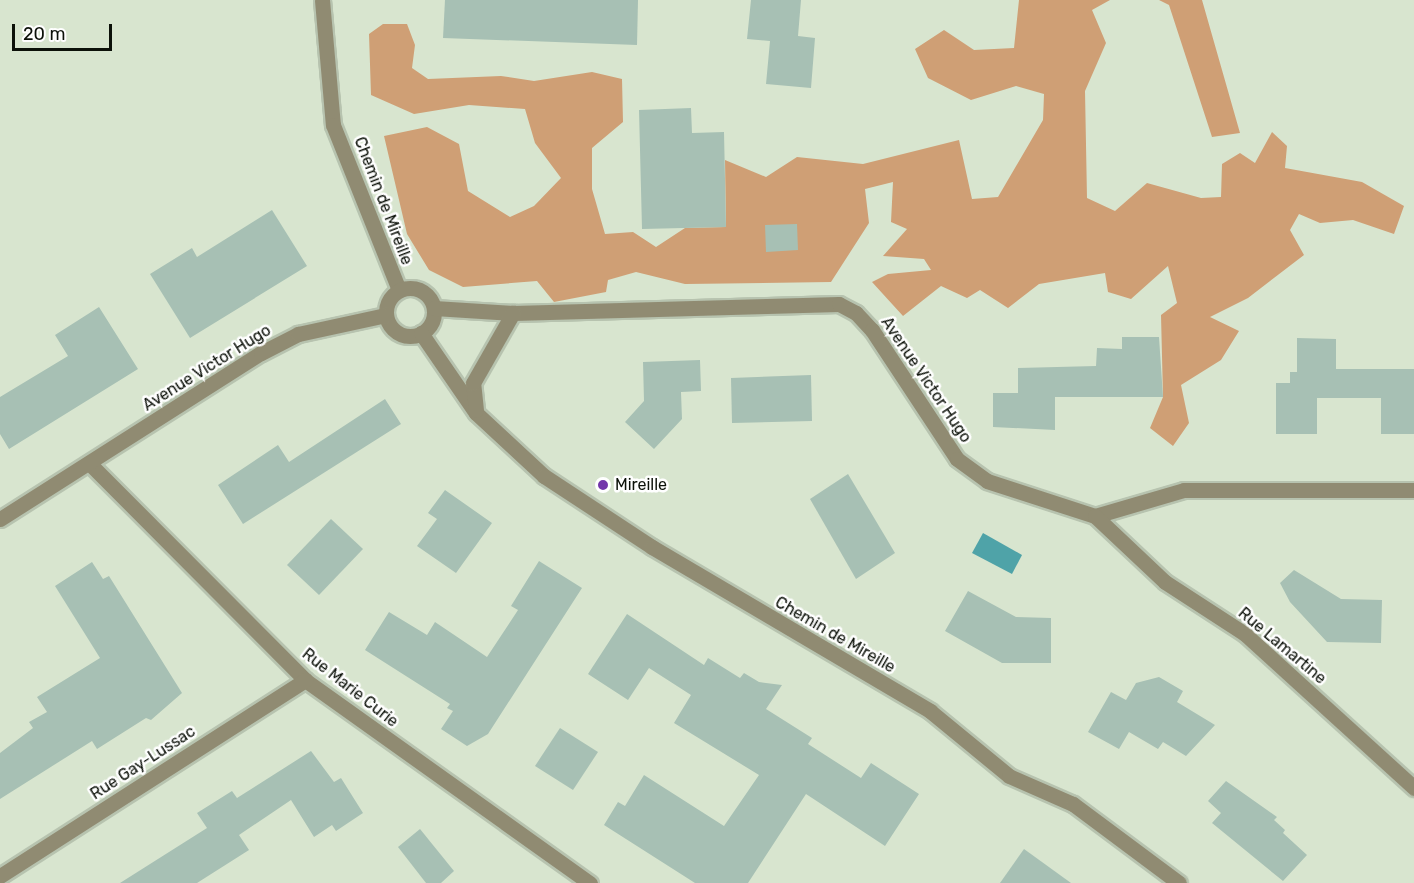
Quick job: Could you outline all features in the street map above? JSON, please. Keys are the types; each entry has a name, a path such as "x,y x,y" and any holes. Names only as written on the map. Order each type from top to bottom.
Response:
{"street":[{"name":"Chemin de Mireille","path":"322,0 333,125 399,290"},
{"path":"399,290 421,290 434,308 432,323 421,333 399,334 386,315 388,301 399,290"},
{"name":"Avenue Victor Hugo","path":"434,308 513,313 839,304 856,313 872,330 957,459 987,481 1095,516"},
{"path":"476,413 473,383 513,313"},
{"name":"Avenue Victor Hugo","path":"0,519 298,334 386,315"},
{"name":"Chemin de Mireille","path":"421,333 476,413 508,447 558,486 930,711 1009,776 1073,804 1179,883"},
{"name":"Rue Marie Curie","path":"89,463 305,680 590,883"},
{"path":"1095,516 1184,490 1414,490"},
{"name":"Rue Lamartine","path":"1095,516 1165,582 1245,634 1414,788"},
{"name":"Rue Gay-Lussac","path":"0,876 305,680"}],"shaded area":[{"path":"1019,0 1110,0 1092,10 1106,43 1085,91 1087,198 1115,211 1147,183 1201,198 1221,197 1222,164 1240,153 1255,163 1272,132 1287,146 1285,168 1362,182 1404,206 1394,234 1353,220 1320,223 1299,214 1290,230 1304,255 1248,298 1210,317 1239,331 1221,360 1181,385 1189,423 1173,446 1150,428 1163,397 1161,315 1177,303 1168,266 1131,299 1108,292 1105,273 1039,284 1008,308 980,290 967,298 941,286 903,316 872,282 888,274 931,270 924,259 883,256 907,229 891,222 893,182 865,189 869,223 831,282 685,284 636,272 608,280 606,292 554,302 537,281 463,287 429,270 407,234 384,136 427,127 459,144 468,191 510,217 534,206 561,178 535,143 525,109 469,105 414,114 371,95 369,34 383,24 407,24 415,45 412,68 428,79 501,76 534,81 592,72 622,79 623,122 592,148 592,189 605,234 633,232 656,247 685,228 726,227 725,160 766,177 797,157 863,164 959,140 972,199 998,197 1043,120 1044,94 1016,86 971,100 928,78 915,49 944,30 974,50 1014,48"},
{"path":"1159,0 1202,0 1240,133 1212,137 1169,5"}],"water":[{"path":"983,533 1022,555 1012,574 972,553"}],"building":[{"path":"445,0 638,0 637,45 443,38"},
{"path":"751,0 801,0 798,36 815,38 811,88 766,84 770,41 747,39"},
{"path":"691,108 692,133 724,132 726,227 642,229 639,110"},
{"path":"272,210 307,266 190,338 150,274 192,248 197,257"},
{"path":"797,224 798,250 766,252 765,225"},
{"path":"99,307 138,369 9,449 0,434 0,397 68,356 55,335"},
{"path":"1122,337 1159,337 1163,397 1055,397 1055,430 993,427 993,393 1018,393 1018,368 1096,366 1097,348 1122,349"},
{"path":"1297,338 1336,339 1336,369 1414,369 1414,434 1381,434 1381,398 1317,398 1317,434 1276,434 1276,383 1290,383 1290,372 1297,372"},
{"path":"700,360 701,391 681,392 682,419 654,449 625,422 644,401 643,362"},
{"path":"811,375 812,421 732,423 731,378"},
{"path":"385,399 401,424 243,524 218,485 278,445 289,462"},
{"path":"848,474 895,553 856,579 810,499"},
{"path":"445,490 492,523 456,573 417,546 437,519 428,513"},
{"path":"331,519 363,549 319,595 287,565"},
{"path":"539,561 582,588 488,734 467,746 441,729 453,711 447,708 450,704 365,650 389,612 427,635 435,622 487,657 518,610 511,606"},
{"path":"92,562 103,579 109,576 182,693 151,720 146,718 97,749 92,741 0,799 0,753 33,728 29,722 47,712 37,697 100,658 55,586"},
{"path":"1294,570 1341,599 1382,600 1381,643 1327,642 1290,602 1280,583"},
{"path":"968,591 1016,617 1051,618 1051,663 1002,663 945,631"},
{"path":"627,614 704,665 708,658 740,678 744,673 759,682 782,685 766,709 812,738 808,744 861,778 871,763 919,794 885,846 806,794 748,883 695,883 604,825 618,802 625,806 644,775 724,826 759,775 674,723 691,695 649,668 628,700 588,674"},
{"path":"1159,677 1183,691 1177,702 1215,725 1186,756 1163,742 1158,749 1129,732 1119,749 1088,732 1111,692 1126,700 1136,683"},
{"path":"560,728 598,752 573,790 535,766"},
{"path":"311,751 334,782 341,778 363,813 336,831 332,825 314,837 291,800 239,835 249,850 197,883 120,883 207,828 197,813 232,791 237,798"},
{"path":"1226,781 1277,817 1274,820 1285,830 1283,833 1307,855 1283,881 1212,823 1221,813 1208,801"},
{"path":"420,829 454,871 441,883 426,883 398,847"},
{"path":"1024,849 1071,883 1000,883"}],"place":[{"name":"Mireille","path":"603,485"}]}
